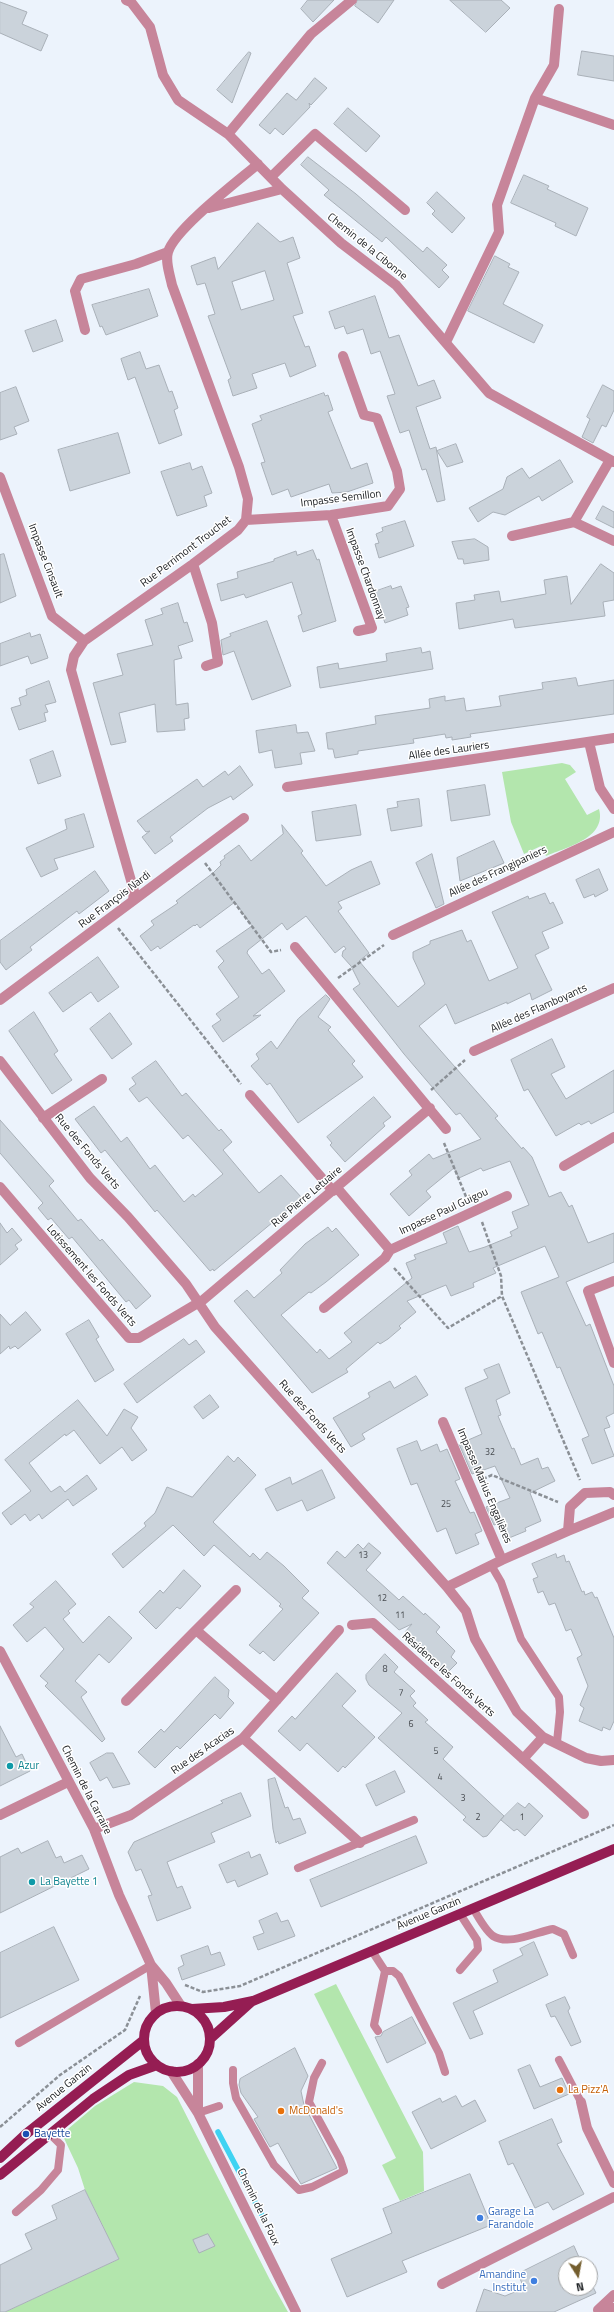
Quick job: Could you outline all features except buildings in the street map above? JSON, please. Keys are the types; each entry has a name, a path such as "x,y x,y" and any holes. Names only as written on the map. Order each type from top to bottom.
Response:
{"main road":[{"name":"Avenue Ganzin","path":"192,2009 224,2007 253,2001 614,1849"},
{"name":"Avenue Ganzin","path":"210,2038 253,2001"},
{"path":"172,2006 181,2006 192,2009 202,2016 208,2026 210,2038 207,2052 198,2064 190,2069 171,2071 157,2064 151,2058 144,2040 147,2025 156,2013 172,2006"},
{"name":"Avenue Ganzin","path":"0,2158 26,2134 144,2040"},
{"path":"0,2175 51,2135 93,2098 129,2075 157,2064"}],"street":[{"name":"Chemin de la Cibonne","path":"126,0 131,2 150,27 163,74 178,100 228,134 282,189 341,243 396,285 489,393 612,461"},
{"path":"228,134 312,34 352,0"},
{"path":"446,342 499,232 497,205 536,98 554,65 559,9"},
{"path":"536,98 614,125"},
{"path":"271,177 315,134 405,210"},
{"path":"85,330 75,291 81,279 136,264 168,252 177,237 205,209 258,164"},
{"path":"205,209 282,189"},
{"name":"Rue Perrimont Trouchet","path":"133,900 134,891 71,670 74,656 84,641 193,564 238,530 246,520 248,499 239,467 172,285 168,265 168,252"},
{"name":"Impasse Semillon","path":"246,520 331,515 388,506 400,489 397,471 377,418 364,415 343,356"},
{"path":"574,522 612,461"},
{"name":"Impasse Cinsault","path":"0,477 52,616 84,641"},
{"name":"Impasse Chardonnay","path":"331,515 372,628 358,631"},
{"path":"512,536 574,522 614,541"},
{"path":"193,564 212,623 218,662 206,666"},
{"name":"Allée des Lauriers","path":"287,787 614,738"},
{"path":"589,742 600,788 614,809"},
{"name":"Rue François Nardi","path":"0,1000 244,818"},
{"name":"Allée des Frangipaniers","path":"393,935 614,832"},
{"path":"295,947 422,1097 446,1129"},
{"name":"Allée des Flamboyants","path":"474,1051 614,988"},
{"name":"Rue des Fonds Verts","path":"0,1061 42,1118 90,1178 128,1217 186,1284 216,1327 448,1587 466,1611 475,1639 517,1712 543,1737 557,1742 586,1758 601,1761 614,1760"},
{"path":"42,1118 102,1079"},
{"path":"250,1095 335,1190 388,1254"},
{"name":"Rue Pierre Letuaire","path":"198,1303 335,1190 430,1108"},
{"path":"564,1166 614,1137"},
{"name":"Lotissement les Fonds Verts","path":"0,1188 129,1338 139,1338 198,1303"},
{"name":"Impasse Paul Guigou","path":"324,1308 388,1254 507,1196"},
{"path":"614,1281 588,1292 614,1363"},
{"name":"Impasse Marius Engalières","path":"444,1422 502,1560"},
{"path":"568,1531 570,1507 585,1494 610,1492 614,1495"},
{"path":"448,1587 490,1565 614,1512"},
{"path":"126,1701 236,1590"},
{"name":"Résidence les Fonds Verts","path":"352,1625 373,1623 584,1814"},
{"path":"196,1630 277,1700"},
{"name":"Rue des Acacias","path":"94,1829 132,1815 244,1738 339,1630"},
{"name":"Chemin de la Carraire","path":"0,1651 94,1829 119,1895 150,1965 156,2013"},
{"path":"523,1759 543,1737"},
{"path":"244,1738 360,1843"},
{"path":"0,1815 68,1782"},
{"name":"Chemin de la Carraire","path":"150,1965 166,1983 181,2006"},
{"name":"Chemin de la Foux","path":"198,2064 198,2113"},
{"name":"Chemin de la Foux","path":"171,2071 198,2113 296,2312"},
{"path":"580,2102 587,2128 614,2183"},
{"path":"442,2284 614,2197"},
{"path":"596,2311 614,2295"},
{"path":"596,2311 614,2308"}],"lane":[{"path":"490,1565 501,1582 521,1639 559,1697 560,1712 557,1742"},
{"path":"298,1868 414,1820"},
{"path":"473,1908 493,1936 504,1940 553,1929 564,1934 573,1955"},
{"path":"460,1914 477,1940 478,1949 460,1970"},
{"path":"372,1950 385,1972 374,2025 378,2031"},
{"path":"19,2043 150,1965"},
{"path":"385,1972 393,1971 399,1976 439,2053 445,2072"},
{"path":"559,2060 580,2102"},
{"path":"233,2070 233,2083 236,2098 274,2166 299,2190 312,2187 344,2171 340,2158 309,2102 314,2078 322,2063"},
{"path":"198,2113 219,2106"},
{"path":"16,2212 41,2190 58,2170 61,2145 51,2135"}],"path":[{"path":"197,853 271,952 295,947"},
{"path":"110,918 250,1095"},
{"path":"328,986 386,944 393,935"},
{"path":"422,1097 474,1051"},
{"path":"446,1129 442,1138 475,1212 501,1276 502,1296 585,1494"},
{"path":"388,1254 448,1328 502,1296"},
{"path":"471,1484 492,1475 570,1507"},
{"path":"180,1982 204,1992 240,1986 614,1825"},
{"path":"0,2127 60,2075 125,2030 143,1993"}],"green space":[{"path":"562,763 570,765 576,772 565,779 587,815 599,809 600,819 597,827 583,840 546,856 541,846 524,854 511,822 502,772"},
{"path":"336,1984 423,2152 424,2191 400,2201 382,2165 396,2158 314,1994"},
{"path":"134,2082 163,2086 177,2097 270,2280 288,2312 5,2312 119,2259 85,2190 78,2168 62,2134 95,2106"}],"waterway":[{"path":"218,2132 264,2219"}],"place":[{"name":"Azur","path":"10,1766"},
{"name":"La Bayette 1","path":"32,1882"},
{"name":"La Pizz'A","path":"560,2090"},
{"name":"McDonald's","path":"281,2111"},
{"name":"Bayette","path":"26,2134"},
{"name":"Garage La Farandole","path":"480,2218"},
{"name":"Amandine Institut","path":"534,2281"}]}
